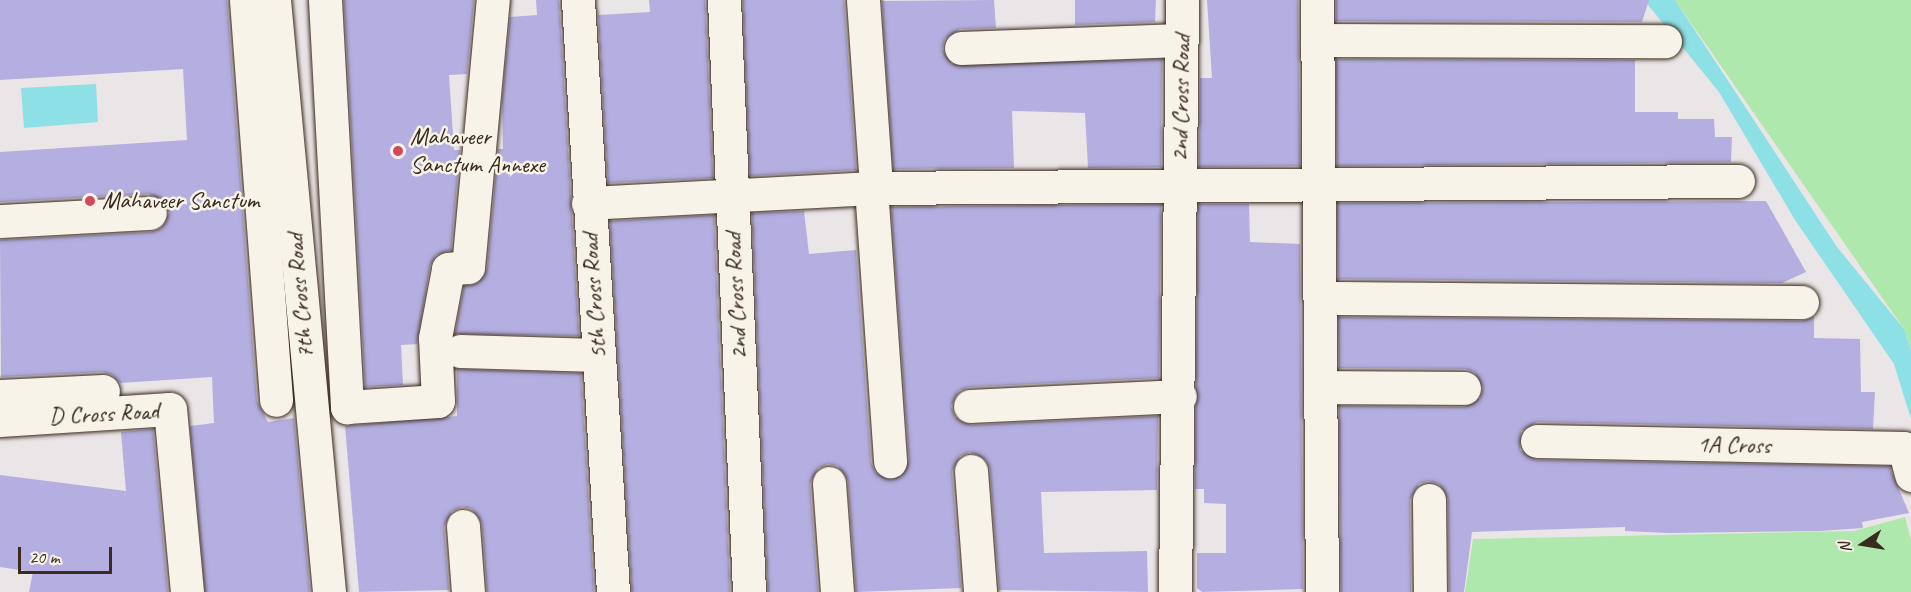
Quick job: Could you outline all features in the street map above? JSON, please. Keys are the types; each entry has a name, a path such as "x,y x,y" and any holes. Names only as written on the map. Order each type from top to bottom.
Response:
{"street":[{"path":"246,0 276,400"},
{"name":"7th Cross Road","path":"274,0 329,592"},
{"path":"325,0 347,407 438,401 435,338 448,269 468,267 493,0"},
{"name":"5th Cross Road","path":"578,0 588,203 613,592"},
{"name":"2nd Cross Road","path":"724,0 749,592"},
{"path":"863,0 890,461"},
{"name":"2nd Cross Road","path":"1175,592 1180,396 1182,0"},
{"path":"1317,0 1323,298 1322,592"},
{"path":"961,48 1181,40"},
{"path":"1318,40 1665,41"},
{"path":"588,203 873,188 1321,187 1738,181"},
{"path":"0,221 150,213"},
{"path":"1323,298 1802,302"},
{"path":"460,351 598,355"},
{"path":"1322,387 1464,388"},
{"path":"0,396 167,388 170,409"},
{"path":"970,406 1180,396"},
{"name":"D Cross Road","path":"0,420 170,409 187,592"},
{"name":"1A Cross","path":"1537,441 1904,448 1911,475"},
{"path":"971,471 980,592"},
{"path":"829,483 837,592"},
{"path":"1429,500 1430,592"},
{"path":"463,526 468,592"}],"green space":[{"path":"1675,0 1911,0 1911,351 1904,329"},
{"path":"1905,517 1911,540 1911,592 1465,592 1473,539 1854,531"}],"water":[{"path":"1644,0 1675,0 1837,247 1904,329 1911,351 1911,419 1894,364 1795,220 1719,92"},
{"path":"96,84 98,122 24,128 21,88"}],"building":[{"name":"Mahaveer Sanctum","path":"0,0 227,0 257,401 268,422 294,418 310,592 205,592 190,426 214,423 212,377 120,383 112,375 102,372 1,377 0,240 151,232 161,228 169,213 165,202 149,194 0,202 0,152 187,140 183,69 0,80"},
{"name":"Mahaveer Sanctum Annexe","path":"344,0 474,0 467,74 449,75 454,150 460,150 451,250 436,255 430,266 417,344 401,345 403,385 365,387"},
{"path":"536,0 559,0 579,336 455,334 464,286 478,283 487,269 498,149 503,149 502,102 510,17 537,15"},
{"path":"649,0 705,0 713,178 608,183 598,15 650,12"},
{"path":"743,0 844,0 856,170 750,176"},
{"path":"994,0 996,28 960,29 945,39 942,49 952,64 1162,59 1161,167 1088,168 1085,113 1012,111 1014,168 893,169 882,1"},
{"path":"1075,0 1156,0 1155,22 1075,25"},
{"path":"1207,0 1298,0 1300,166 1199,167 1200,78 1212,78"},
{"path":"1336,0 1649,0 1642,22 1336,21"},
{"path":"1336,59 1635,60 1635,112 1678,112 1678,119 1714,119 1715,137 1732,137 1731,162 1337,166"},
{"path":"1766,201 1806,272 1782,283 1338,279 1337,203"},
{"path":"1161,204 1159,378 969,387 959,391 951,406 955,417 971,425 1158,416 1157,490 1041,492 1044,553 1147,551 1148,592 999,590 990,470 986,460 970,452 960,456 952,472 961,588 856,592 848,481 838,466 828,464 818,468 810,484 818,592 768,592 752,213 804,211 809,254 856,250 871,462 875,472 891,480 901,476 909,460 891,207"},
{"path":"1198,204 1249,204 1250,242 1300,244 1303,589 1202,592 1197,588 1197,553 1226,553 1226,504 1204,503 1204,489 1195,489"},
{"path":"714,215 730,592 632,592 610,221"},
{"path":"1814,316 1814,338 1860,339 1861,392 1875,392 1873,429 1537,422 1521,431 1520,450 1537,460 1889,466 1909,513 1862,522 1863,528 1820,531 1668,533 1625,531 1625,527 1472,532 1464,592 1449,592 1448,499 1439,484 1428,481 1419,484 1410,500 1411,592 1341,592 1339,406 1464,407 1480,398 1483,388 1474,372 1465,369 1339,368 1338,317 1802,321"},
{"path":"457,369 581,373 594,592 487,592 482,524 472,509 462,507 452,511 444,527 449,590 359,592 345,426 457,416"},
{"path":"153,429 168,592 29,592 33,572 0,567 0,475 126,491 121,432"}],"place":[{"name":"Mahaveer Sanctum Annexe","path":"398,151"},
{"name":"Mahaveer Sanctum","path":"90,201"}]}
